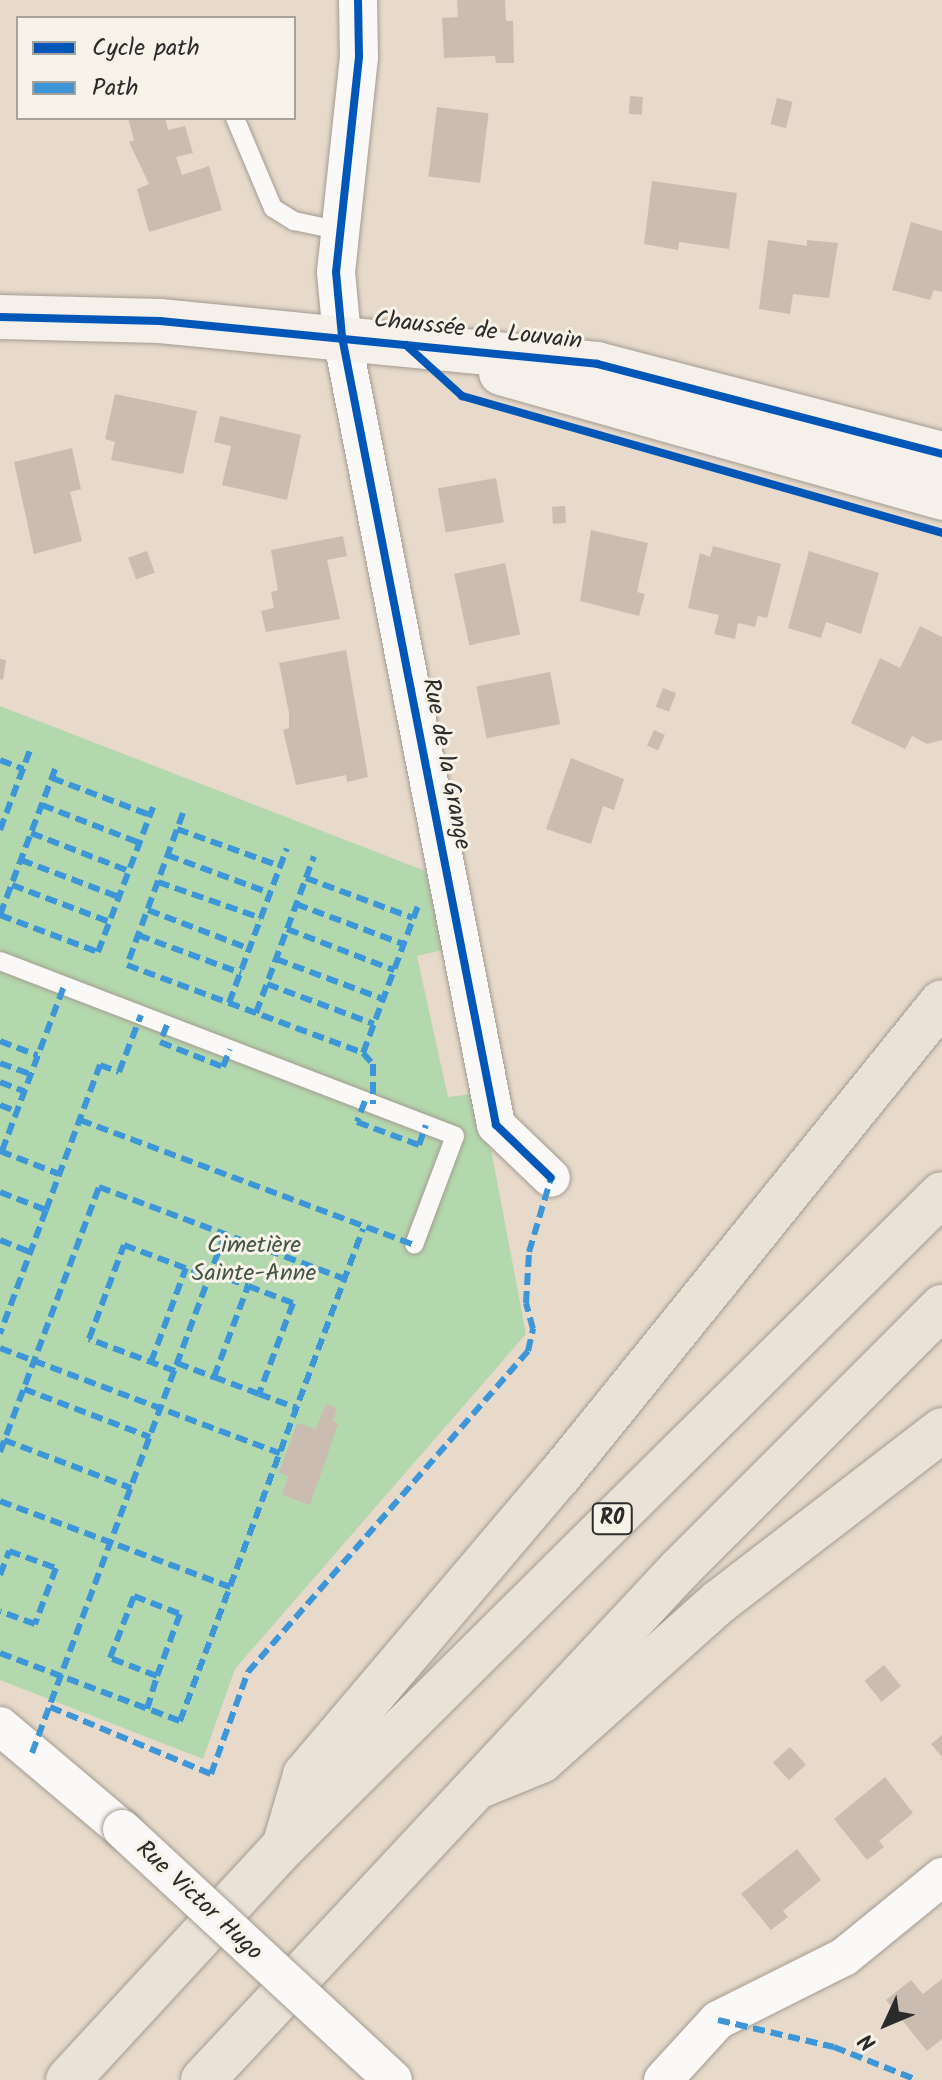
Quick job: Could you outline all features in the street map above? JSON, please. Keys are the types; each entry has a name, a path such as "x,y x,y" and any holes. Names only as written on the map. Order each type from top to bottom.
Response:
{"highway":[{"path":"284,1846 305,1775 559,1476 942,1002"},
{"name":"R0","path":"68,2080 284,1846 942,1194"},
{"path":"203,2080 469,1790 942,1307"},
{"path":"469,1790 541,1761 719,1602 942,1430"}],"main road":[{"name":"Chaussée de Louvain","path":"0,317 160,321 597,364 942,454"},
{"name":"Chaussée de Louvain","path":"406,345 942,498"}],"street":[{"name":"Rue de la Grange","path":"358,0 359,57 336,272 342,337 496,1125"},
{"path":"496,1125 551,1178"},
{"name":"Rue Victor Hugo","path":"0,1726 122,1829 393,2080"},
{"path":"663,2080 718,2020 844,1957 942,1877"}],"lane":[{"path":"236,120 273,208 294,221 342,231"},
{"path":"0,961 455,1136 496,1125"},
{"path":"414,1245 455,1136"}],"green space":[{"name":"Cimetière Sainte-Anne","path":"0,706 428,872 443,950 417,956 448,1097 480,1093 487,1128 526,1334 235,1669 203,1759 0,1680"}],"building":[{"path":"457,0 505,0 506,21 513,21 514,63 496,63 495,56 444,58 442,18 458,17"},
{"path":"630,96 643,97 642,115 629,114"},
{"path":"777,98 793,102 786,128 770,124"},
{"path":"437,107 489,113 480,183 428,176"},
{"path":"129,120 166,120 168,130 185,126 193,153 176,157 182,175 209,166 222,210 149,232 137,189 149,184 129,142 134,140"},
{"path":"652,181 737,193 729,249 679,242 678,250 644,244"},
{"path":"911,222 942,231 942,292 934,290 930,300 892,290"},
{"path":"768,240 807,246 807,240 838,243 829,298 793,294 790,314 759,309"},
{"path":"115,394 197,411 183,474 111,460 115,442 105,439"},
{"path":"220,416 301,435 287,500 222,485 231,446 214,442"},
{"path":"72,448 81,489 70,492 82,541 34,554 14,462"},
{"path":"496,478 504,522 446,533 438,488"},
{"path":"565,506 566,523 553,524 552,507"},
{"path":"591,530 648,543 637,592 645,594 639,616 580,601"},
{"path":"343,536 347,556 327,560 340,619 266,632 261,611 274,608 271,592 278,590 271,550"},
{"path":"713,546 781,564 767,618 758,616 755,627 738,623 735,639 714,634 719,615 688,608 700,553 710,557"},
{"path":"147,551 155,573 136,579 128,558"},
{"path":"809,551 879,573 861,634 826,622 821,638 788,628"},
{"path":"505,563 520,634 469,645 454,574"},
{"path":"920,626 942,637 942,740 927,744 912,736 905,749 851,723 880,658 900,668"},
{"path":"346,650 368,777 347,782 346,775 296,785 283,730 289,728 289,713 279,663"},
{"path":"0,659 6,660 3,680 0,679"},
{"path":"550,672 560,724 486,738 476,686"},
{"path":"663,688 676,693 669,712 656,707"},
{"path":"654,730 665,735 658,750 647,746"},
{"path":"571,758 624,779 614,810 603,806 591,844 546,829"},
{"path":"326,1404 337,1408 333,1421 338,1424 310,1505 282,1495 288,1476 279,1473 297,1423 316,1429"},
{"path":"884,1665 901,1686 882,1702 865,1681"},
{"path":"942,1735 942,1757 931,1744"},
{"path":"790,1747 806,1765 789,1780 773,1762"},
{"path":"885,1777 913,1813 879,1841 884,1847 867,1860 834,1819"},
{"path":"797,1849 821,1880 783,1911 788,1917 771,1930 741,1894"},
{"path":"942,1979 942,2039 927,2051 886,2000 911,1980 923,1994"}],"marked path":[{"path":"0,830 30,750"},
{"path":"0,760 23,769"},
{"path":"0,915 57,764"},
{"path":"52,778 150,815"},
{"path":"42,805 140,843"},
{"path":"0,915 98,952 153,807"},
{"path":"183,813 127,965 363,1053 373,1064 373,1104"},
{"path":"177,829 280,866"},
{"path":"31,833 129,871"},
{"path":"229,1003 287,848"},
{"path":"167,855 270,893"},
{"path":"256,1013 314,856"},
{"path":"21,860 119,897"},
{"path":"306,878 413,918"},
{"path":"158,882 261,918"},
{"path":"12,885 110,922"},
{"path":"296,904 403,944"},
{"path":"363,1053 418,906"},
{"path":"148,910 250,949"},
{"path":"287,929 394,970"},
{"path":"138,935 241,973"},
{"path":"276,959 383,999"},
{"path":"267,984 374,1024"},
{"path":"2,1151 64,986"},
{"path":"46,1210 100,1065 119,1072 141,1015"},
{"path":"167,1025 160,1042 223,1067 230,1049"},
{"path":"0,1041 37,1055"},
{"path":"0,1063 30,1074"},
{"path":"0,1082 24,1091"},
{"path":"365,1101 357,1122 419,1145 426,1125"},
{"path":"0,1105 16,1111"},
{"path":"80,1120 414,1245"},
{"path":"0,1151 59,1174"},
{"path":"50,1707 211,1774 248,1672 528,1351 533,1329 526,1303 529,1252 551,1178"},
{"path":"0,1452 99,1187 345,1279"},
{"path":"0,1192 46,1210 0,1334"},
{"path":"0,1653 180,1721 363,1229"},
{"path":"32,1753 225,1234"},
{"path":"0,1240 30,1252"},
{"path":"175,1371 89,1339 124,1245 209,1277"},
{"path":"151,1362 186,1268"},
{"path":"211,1273 248,1286 293,1303 259,1394 214,1377 248,1286"},
{"path":"0,1348 280,1453"},
{"path":"177,1363 214,1377"},
{"path":"24,1389 150,1437"},
{"path":"259,1394 297,1408"},
{"path":"4,1440 131,1488"},
{"path":"0,1501 230,1587"},
{"path":"0,1575 9,1551 56,1568 35,1624 0,1611"},
{"path":"134,1596 180,1614 157,1676 110,1658 134,1596"},
{"path":"147,1709 157,1676"},
{"path":"718,2020 834,2047 917,2080"}],"cycle path":[{"path":"358,0 359,57 336,272 342,337 496,1125 551,1178"},
{"path":"0,317 160,321 597,364 942,454"},
{"path":"406,345 462,396 942,533"}]}
